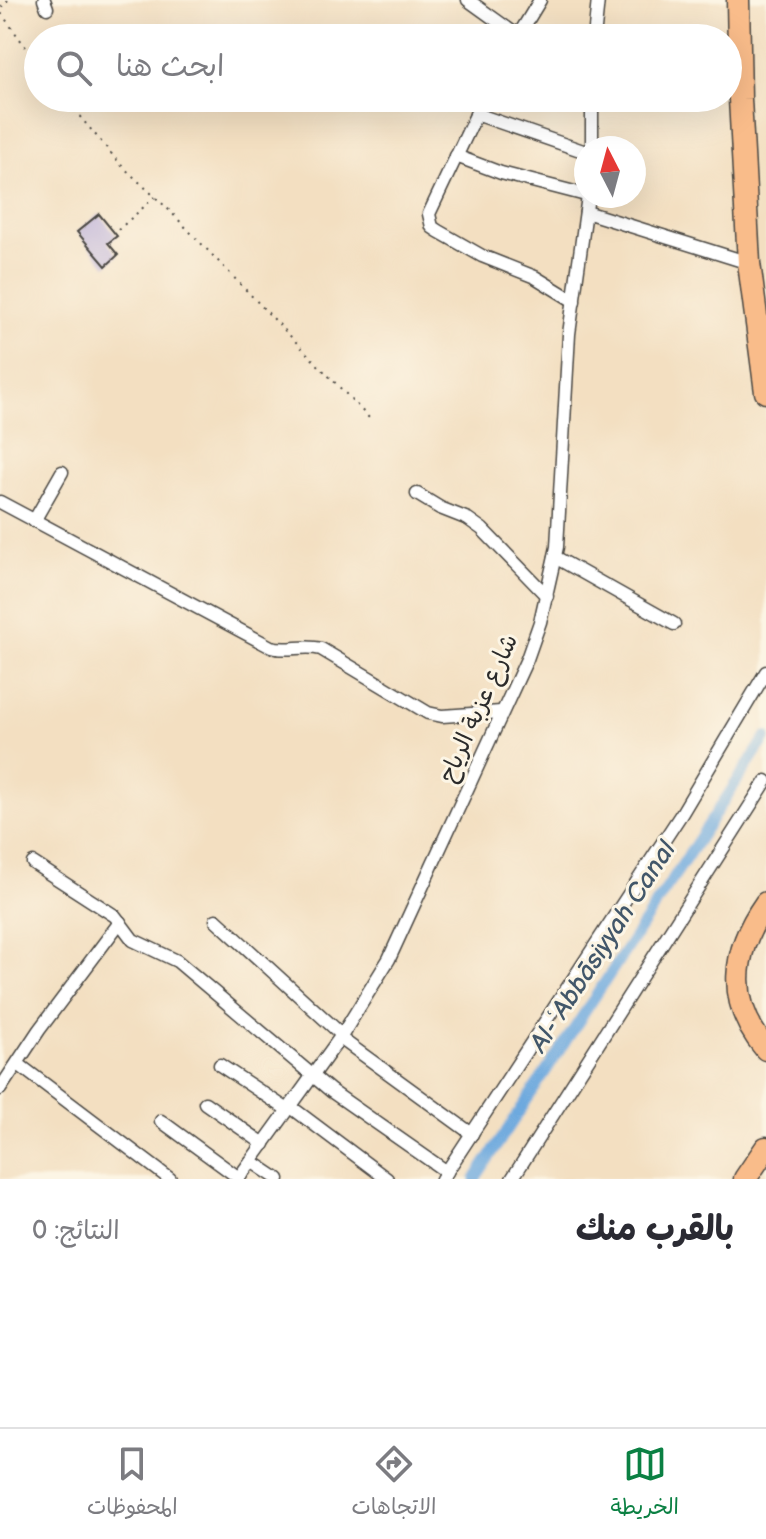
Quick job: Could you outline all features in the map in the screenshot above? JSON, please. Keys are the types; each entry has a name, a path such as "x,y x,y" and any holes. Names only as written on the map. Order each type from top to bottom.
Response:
{"highway":[{"path":"738,24 740,0"},
{"path":"742,111 749,263 766,392"},
{"path":"766,903 747,932 738,966 740,1001 747,1021 766,1049"},
{"path":"745,1179 766,1148"}],"street":[{"path":"468,0 500,24"},
{"path":"595,24 598,0"},
{"path":"524,24 535,2"},
{"path":"591,112 592,136"},
{"path":"574,148 476,114 429,214 432,227 482,256 535,277 574,301"},
{"path":"456,156 501,173 574,193"},
{"name":"شارع عزبة الرياح","path":"238,1179 341,1036 389,959 527,659 547,596 555,557 561,508 566,380 586,208"},
{"path":"586,212 749,263"},
{"path":"34,521 62,472"},
{"path":"417,494 482,529 547,596"},
{"path":"0,502 271,647 321,649 428,713 442,716 501,712"},
{"path":"555,557 674,624"},
{"path":"33,863 95,902 120,922 133,940 177,961 342,1100 444,1175 682,813 766,672"},
{"path":"512,1179 766,781"},
{"path":"216,920 341,1036 472,1134"},
{"path":"0,1089 39,1030 120,922"},
{"path":"18,1064 170,1179"},
{"path":"220,1065 290,1109 387,1179"},
{"path":"205,1103 264,1144"},
{"path":"161,1121 238,1179"},
{"path":"251,1161 278,1179"}],"path":[{"path":"8,0 1,13 24,45"},
{"path":"76,112 122,166 155,196 373,422"},
{"path":"118,230 155,196"}],"building":[{"path":"99,214 117,236 108,243 118,255 106,266 77,232"}],"waterway":[{"name":"Al-ʿAbbāsiyyah Canal","path":"475,1179 766,737"}]}
